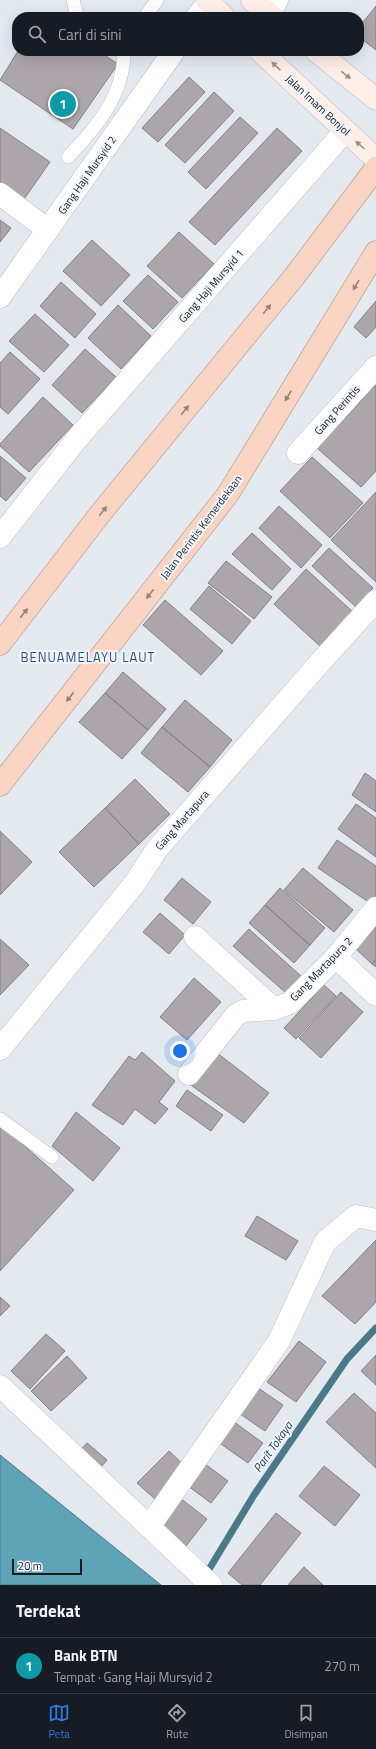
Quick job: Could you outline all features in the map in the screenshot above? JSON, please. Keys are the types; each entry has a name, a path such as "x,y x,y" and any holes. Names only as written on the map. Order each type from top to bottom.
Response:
{"highway":[{"path":"0,644 100,514 294,277 376,168"},
{"name":"Jalan Perintis Kemerdekaan","path":"6,779 228,494 376,252"}],"main road":[{"path":"252,0 273,10"},
{"path":"206,5 216,12"},
{"name":"Jalan Imam Bonjol","path":"265,56 376,159"},
{"path":"322,56 376,99"}],"street":[{"name":"Gang Haji Mursyid 2","path":"0,298 170,56"},
{"name":"Gang Haji Mursyid 1","path":"0,537 76,440 345,131"},
{"path":"0,194 48,230"},
{"name":"Gang Perintis","path":"298,453 376,367"},
{"name":"Gang Martapura","path":"0,1049 134,883 157,849 316,667 376,601"},
{"name":"Gang Martapura 2","path":"188,1074 236,1015 243,1011 274,1009 290,1003 336,957 376,908"},
{"path":"195,937 274,1009"},
{"path":"336,957 376,995"},
{"path":"149,1527 279,1341 325,1242 356,1216 376,1220"},
{"path":"0,1386 211,1585"}],"lane":[{"path":"73,0 76,12"},
{"path":"149,12 157,0"},
{"path":"68,157 98,124 112,104 124,62 124,56"},
{"path":"0,1119 52,1157"}],"water":[{"path":"0,1455 161,1585 0,1585"}],"building":[{"path":"376,6 376,50 364,41 364,21"},
{"path":"15,56 106,56 118,64 73,129 0,80"},
{"path":"189,77 205,92 158,142 142,128"},
{"path":"214,92 234,111 185,163 165,145"},
{"path":"240,117 258,133 206,189 188,172"},
{"path":"0,128 50,162 22,202 0,187"},
{"path":"277,128 302,151 215,245 189,222"},
{"path":"0,220 11,228 0,242"},
{"path":"179,232 214,264 182,298 147,266"},
{"path":"92,240 130,275 101,306 63,271"},
{"path":"148,275 178,302 153,329 123,301"},
{"path":"61,282 96,314 75,338 40,306"},
{"path":"376,301 376,327 366,338 354,327"},
{"path":"118,305 151,336 121,369 88,338"},
{"path":"35,314 69,345 44,372 9,341"},
{"path":"85,349 116,377 82,413 52,385"},
{"path":"10,352 40,379 8,414 0,407 0,363"},
{"path":"376,385 376,471 361,487 317,448"},
{"path":"43,397 73,425 29,472 0,446 0,444"},
{"path":"0,456 26,478 6,501 0,496"},
{"path":"312,457 363,503 330,538 280,491"},
{"path":"376,492 376,582 331,540"},
{"path":"279,506 322,545 301,568 259,528"},
{"path":"252,533 291,569 272,590 232,554"},
{"path":"329,548 373,588 356,607 312,566"},
{"path":"226,561 272,597 254,619 208,583"},
{"path":"306,569 353,612 321,647 274,604"},
{"path":"209,586 251,621 232,644 190,609"},
{"path":"165,600 223,651 201,675 143,625"},
{"path":"123,672 166,709 148,730 105,693"},
{"path":"105,693 148,730 122,759 79,722"},
{"path":"185,700 232,740 210,767 162,727"},
{"path":"162,727 210,767 188,792 141,753"},
{"path":"365,773 376,781 376,812 352,795"},
{"path":"135,779 170,814 139,844 105,808"},
{"path":"356,804 376,818 376,857 338,829"},
{"path":"105,808 139,844 94,887 59,852"},
{"path":"0,831 32,862 0,895"},
{"path":"337,840 376,866 376,902 373,905 318,868"},
{"path":"303,868 353,910 334,932 284,890"},
{"path":"182,878 211,902 193,924 164,900"},
{"path":"280,888 325,928 310,945 265,905"},
{"path":"265,905 310,945 294,963 249,923"},
{"path":"160,913 185,935 169,954 143,932"},
{"path":"376,926 376,959 372,964 356,949"},
{"path":"249,929 302,977 287,994 233,946"},
{"path":"0,939 29,965 0,995"},
{"path":"376,959 376,967 372,964"},
{"path":"194,978 221,1002 187,1040 160,1017"},
{"path":"324,985 336,996 296,1039 284,1028"},
{"path":"341,992 363,1012 321,1058 299,1038"},
{"path":"212,1049 269,1093 244,1123 188,1083"},
{"path":"142,1052 175,1081 159,1102 168,1109 155,1124 135,1109 123,1125 92,1105 129,1056 135,1060"},
{"path":"187,1090 223,1115 211,1131 176,1106"},
{"path":"76,1112 120,1148 93,1181 52,1146"},
{"path":"0,1124 74,1190 0,1271"},
{"path":"257,1216 298,1241 286,1260 245,1236"},
{"path":"376,1240 376,1302 355,1324 322,1296"},
{"path":"0,1297 10,1306 0,1316"},
{"path":"46,1334 65,1351 30,1389 11,1371"},
{"path":"299,1341 326,1362 296,1402 267,1382"},
{"path":"376,1355 376,1385 361,1371"},
{"path":"67,1356 87,1378 51,1411 31,1391"},
{"path":"242,1377 283,1405 265,1431 224,1403"},
{"path":"354,1393 376,1413 376,1468 326,1422"},
{"path":"219,1411 263,1443 248,1463 204,1432"},
{"path":"87,1443 107,1460 96,1473 76,1455"},
{"path":"169,1451 186,1467 155,1499 137,1483"},
{"path":"197,1458 228,1481 211,1503 180,1480"},
{"path":"324,1466 360,1495 335,1526 299,1496"},
{"path":"175,1494 207,1519 186,1546 153,1522"},
{"path":"276,1513 301,1533 260,1585 242,1585 228,1573"},
{"path":"304,1567 323,1585 288,1585"}],"waterway":[{"name":"Parit Tokaya","path":"205,1576 254,1495 347,1359 376,1328"}],"place":[{"name":"Bank BTN","path":"63,104"}],"district":[{"name":"BENUAMELAYU LAUT","path":"88,657"}]}
